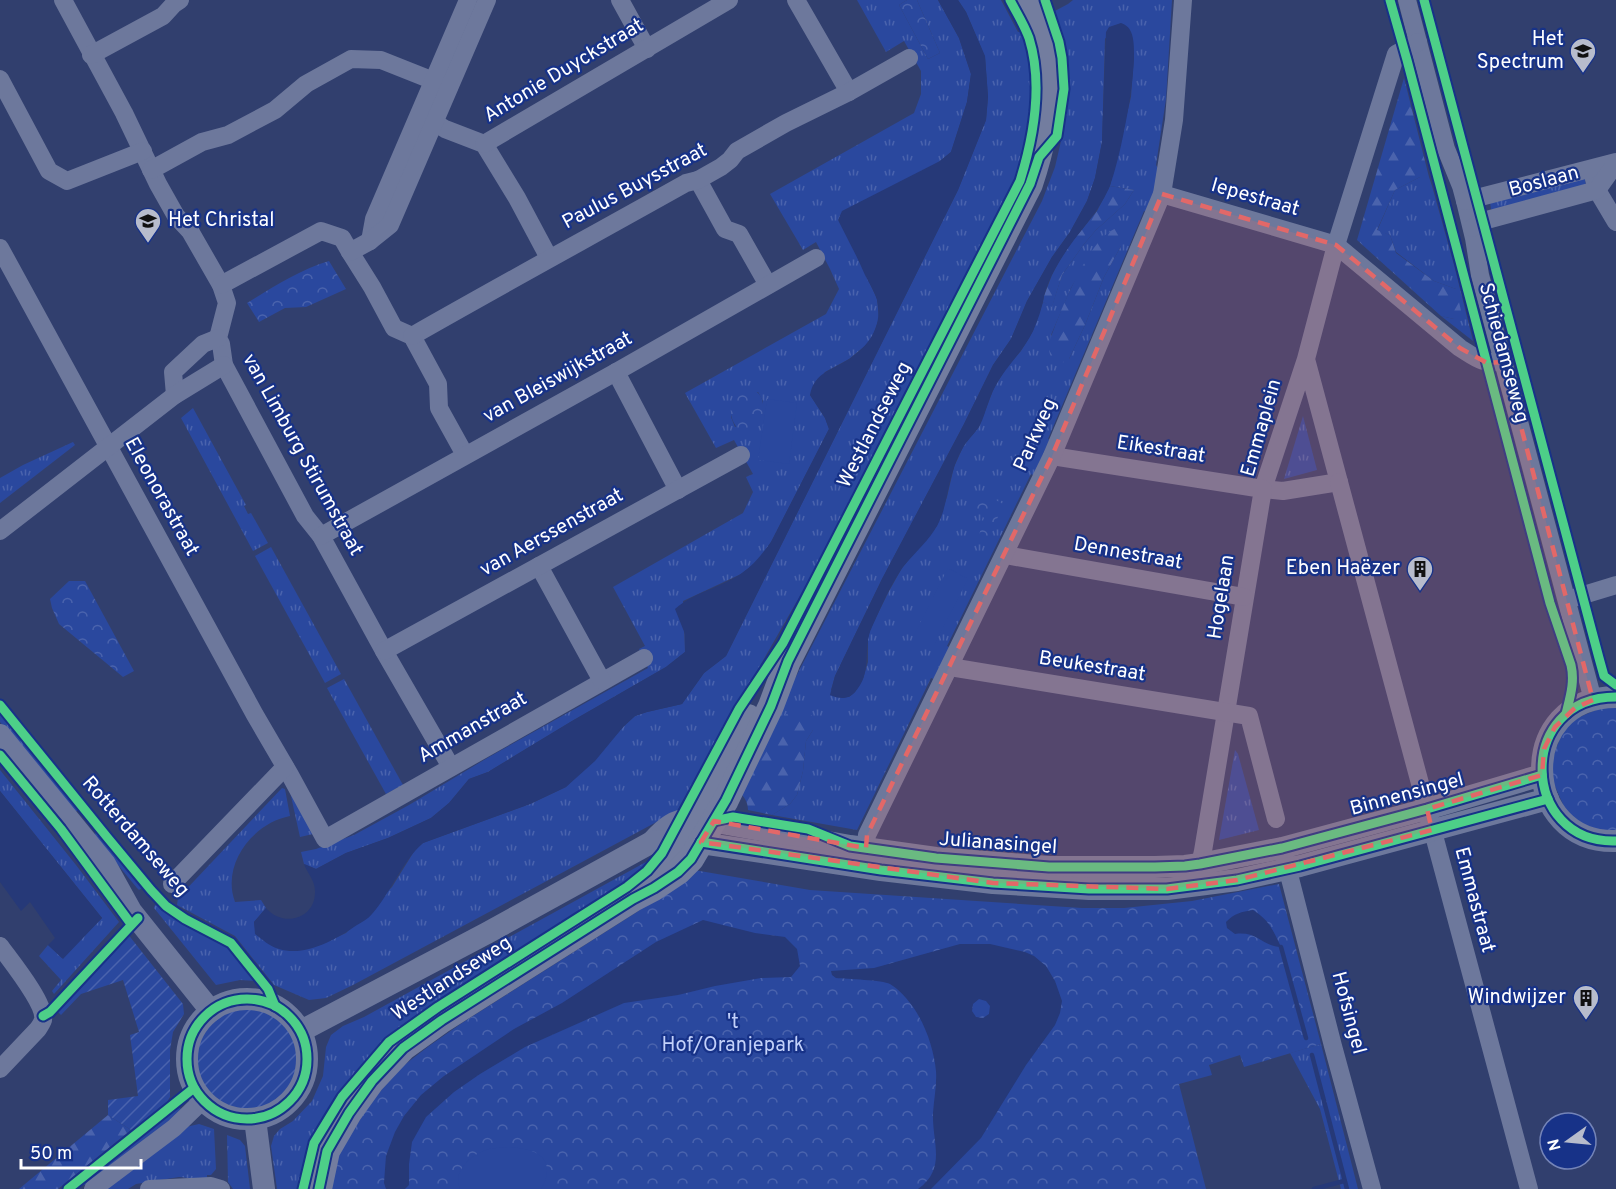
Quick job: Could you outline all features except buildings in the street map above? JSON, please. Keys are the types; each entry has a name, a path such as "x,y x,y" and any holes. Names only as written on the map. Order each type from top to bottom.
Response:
{"main road":[{"name":"Westlandseweg","path":"319,1189 327,1151 349,1113 372,1081 403,1048 442,1020 654,888 678,872 691,859 698,830 760,692 788,661 1030,184 1039,158 1048,95 1048,66 1044,40 1032,10"}],"street":[{"name":"van Limburg Stirumstraat","path":"63,0 176,216 190,231 221,285 227,303 218,338 224,365 305,516 321,536 451,767"},
{"path":"91,55 163,16 180,0"},
{"path":"350,252 370,241 374,219 427,118 441,84 468,0"},
{"path":"441,84 487,0"},
{"path":"620,0 646,49"},
{"name":"Antonie Duyckstraat","path":"484,144 729,0"},
{"path":"796,0 849,92"},
{"name":"Parkweg","path":"864,858 867,835 1052,456 1162,194 1175,111 1183,0"},
{"name":"Schiedamseweg","path":"1407,0 1446,148 1472,228 1495,362 1566,600 1593,700"},
{"path":"1336,245 1396,54 1418,42"},
{"name":"Paulus Buysstraat","path":"412,336 686,183 698,180 730,160 737,151 909,58"},
{"path":"151,170 202,142 228,135 275,110 306,84 351,59 381,60 441,84"},
{"path":"0,80 50,171 67,181 143,151"},
{"name":"Antonie Duyckstraat","path":"427,118 445,129 484,144 517,198 549,258"},
{"name":"Boslaan","path":"1465,201 1616,162"},
{"name":"Boslaan","path":"1472,228 1483,222 1597,190 1616,162"},
{"path":"1591,168 1597,190 1616,222"},
{"path":"698,180 726,229 739,234 768,285"},
{"name":"Iepestraat","path":"1162,194 1336,245"},
{"path":"221,285 321,231 342,238 394,328 412,336 438,384 439,408 465,455"},
{"name":"Schiedamseweg","path":"1336,245 1460,348 1479,360 1495,362"},
{"name":"Emmaplein","path":"1306,359 1339,482 1283,491 1263,489 1306,359 1336,245"},
{"name":"Eleonorastraat","path":"0,248 325,839"},
{"name":"van Bleiswijkstraat","path":"321,536 816,258"},
{"path":"175,395 173,372 203,344 218,338"},
{"path":"0,531 175,395 224,365"},
{"path":"616,372 678,490"},
{"name":"van Aerssenstraat","path":"384,651 741,455"},
{"name":"Eikestraat","path":"1052,456 1263,489"},
{"name":"Emmastraat","path":"1339,482 1529,1189"},
{"name":"Hogelaan","path":"1203,875 1263,489"},
{"name":"Dennestraat","path":"1005,555 1245,597"},
{"path":"539,566 602,681"},
{"path":"1566,600 1616,585"},
{"name":"Ammanstraat","path":"325,839 644,658"},
{"name":"Beukestraat","path":"950,666 1227,712"},
{"path":"1616,697 1593,700 1566,714 1555,726 1544,749 1541,766 1544,788 1558,816 1576,831 1593,838 1616,841"},
{"path":"1227,712 1249,716 1276,819"},
{"name":"Rotterdamseweg","path":"0,735 105,864 131,910 218,1007"},
{"path":"172,885 285,767"},
{"name":"Binnensingel","path":"1429,819 1542,775"},
{"name":"Binnensingel","path":"1285,858 1429,819 1548,799"},
{"name":"Westlandseweg","path":"301,1031 487,933 652,842 698,830"},
{"name":"Julianasingel","path":"698,830 864,858 936,858 1049,867 1155,867 1203,875 1285,858"},
{"name":"Hofsingel","path":"1285,858 1372,1189"},
{"path":"0,946 38,1000 43,1016 43,1022 38,1029 0,1069"},
{"path":"242,999 259,1000 275,1006 289,1016 301,1031 308,1056 307,1070 297,1094 278,1111 255,1119 242,1119 223,1114 203,1100 194,1088 189,1075 188,1048 199,1023 218,1007 242,999"},
{"path":"93,1189 174,1128 203,1100"},
{"path":"255,1119 264,1189"},
{"path":"149,1189 211,1186 220,1189"}],"highlighted area":[{"path":"1162,194 1336,245 1460,348 1487,363 1504,362 1593,700 1575,708 1555,727 1544,749 1542,775 1427,809 1432,830 1237,880 1167,889 993,883 701,842 714,821 866,848 867,835 1052,456"}],"green space":[{"path":"857,0 907,0 899,5 928,59 940,53 917,0 938,0 959,38 971,74 967,102 951,152 940,161 860,262 877,299 879,318 873,336 849,359 825,372 810,395 825,418 829,429 771,542 759,560 741,574 683,601 685,652 666,667 488,772 469,779 449,803 431,818 388,838 346,853 316,869 304,864 301,852 354,835 648,668 639,649 645,646 613,587 743,513 753,492 746,477 753,474 734,440 716,448 685,393 826,314 839,289 830,269 816,242 803,250 770,194 914,113 921,94 921,71 904,41 886,52","holes":["758,392 763,401 762,415 735,427 731,417 731,408"]},
{"path":"907,0 917,0 940,53 928,59 899,5"},
{"path":"958,0 1001,0 1018,32 1023,31 1031,54 1031,112 1028,139 1019,174 829,545 677,811 326,998 309,1000 274,985 235,936 177,905 178,898 282,788 285,789 290,816 264,827 243,847 232,874 232,888 235,902 261,900 266,908 254,922 256,934 300,950 320,945 346,933 392,887 415,850 423,843 530,804 566,787 635,716 682,704 704,673 726,656 958,190 986,120 988,97 985,57 966,12"},
{"path":"1073,0 1172,0 1166,99 1156,165 1160,172 1148,213 1144,211 1048,439 1052,441 1036,477 1031,474 947,646 951,648 936,680 931,678 857,830 772,815 790,804 797,795 803,771 806,741 813,730 772,723 1042,201 1055,167 1064,128 1067,88 1063,48 1053,12","holes":["1105,38 1134,56 1131,97 1110,186 1134,190 1125,204 1084,244 1062,275 1052,306 1043,302 1033,331 994,388 979,427 964,445 954,467 937,526 902,568 870,630 868,662 863,679 849,697 831,690 835,676 882,579 993,365 1011,339 1027,301 1087,201 1095,178 1102,142","1121,246 1104,277 1069,359 1051,335 1071,288 1087,260"]},
{"path":"1404,78 1429,177 1420,177 1395,190 1377,230 1390,235 1396,253 1434,281 1456,289 1462,315 1454,319 1441,316 1357,240"},
{"path":"1420,177 1429,177 1432,186 1473,341 1441,316 1454,319 1456,289 1434,281 1396,252 1390,235 1377,231 1395,190"},
{"path":"1585,178 1586,186 1494,211 1491,209 1490,202"},
{"path":"1110,186 1134,190 1125,204 1084,244 1062,275 1052,307 1043,302 1052,275 1071,243 1097,211"},
{"path":"1117,228 1121,231 1121,246 1104,277 1069,359 1056,363 1049,351 1049,343 1067,297 1096,246 1106,234"},
{"path":"329,261 346,289 306,307 285,308 259,322 247,303 297,274"},
{"path":"750,389 758,393 761,398 763,413 756,427 742,432 733,421 731,408 737,396"},
{"path":"767,399 797,403 789,464 758,460"},
{"path":"193,408 246,505 244,506 248,514 251,513 268,543 253,551 181,418"},
{"path":"1303,416 1317,470 1284,479"},
{"path":"73,442 75,445 0,503 0,478"},
{"path":"981,492 1003,504 990,537 979,535 984,518 973,506"},
{"path":"271,547 341,674 325,683 255,556"},
{"path":"948,568 968,579 934,645 914,635"},
{"path":"69,581 85,581 134,671 123,677 59,624 50,599"},
{"path":"344,679 403,785 386,794 327,688"},
{"path":"1616,703 1616,834 1602,834 1568,816 1548,770 1566,723"},
{"path":"800,706 816,719 813,730 806,741 803,771 797,795 790,804 772,815 748,810 739,791 772,723"},
{"path":"0,712 78,809 77,811 74,812 0,722"},
{"path":"1235,750 1259,830 1219,840"},
{"path":"0,770 119,922 54,994 52,991 61,980 39,956 48,945 62,958 102,918 0,791"},
{"path":"289,787 313,834 300,837"},
{"path":"96,832 142,888 139,890 137,888 94,836"},
{"path":"646,862 649,865 645,873 630,885 476,978 417,1017 369,1058 341,1093 319,1126 306,1154 299,1189 277,1189 271,1146 274,1136 293,1121 312,1101 323,1076 326,1047 331,1035 343,1026 364,1017"},
{"name":"'t Hof/Oranjepark","path":"694,870 810,890 1082,908 1124,908 1192,901 1279,884 1321,1044 1244,1067 1240,1055 1209,1065 1212,1075 1179,1084 1206,1189 331,1189 338,1155 369,1105 399,1069 462,1023 637,912"},
{"path":"155,905 197,931 231,948 258,981 240,980 216,985 154,908"},
{"path":"127,933 183,1004 184,1014 173,1032 170,1050 170,1097 164,1107 131,1130 108,1115 108,1100 138,1096 130,1035 139,1032 123,980 81,994 61,1015 57,1011"},
{"path":"248,1007 268,1011 286,1022 297,1040 301,1060 297,1080 286,1098 268,1109 248,1113 228,1109 210,1098 199,1080 195,1060 199,1040 210,1022 228,1011"},
{"path":"1321,1044 1358,1189 1341,1189 1320,1109 1290,1053"},
{"path":"177,1105 182,1110 119,1164 84,1185 81,1182"},
{"path":"108,1115 131,1130 58,1189 19,1189"},
{"path":"199,1124 214,1129 216,1169 211,1175 207,1175 207,1180 179,1177 136,1184 128,1189 105,1189 186,1127"},
{"path":"227,1135 240,1140 245,1146 250,1189 233,1189 228,1182"},
{"path":"509,1147 531,1151 542,1157 547,1170 541,1189 460,1189 458,1182 461,1169 470,1159 489,1149"}],"shaded area":[{"path":"938,0 958,0 966,12 985,56 988,97 986,120 958,190 726,656 704,673 682,704 635,716 595,761 566,787 530,804 423,843 408,859 372,914 348,931 320,946 299,951 279,949 266,943 255,934 254,922 266,908 281,918 297,918 310,908 314,901 314,883 304,864 316,869 346,853 388,838 431,818 449,803 469,779 488,772 666,667 685,652 685,634 675,609 691,598 742,573 754,563 771,542 829,429 825,418 810,395 814,383 825,373 858,353 871,338 878,320 875,294 838,220 842,211 940,161 951,152 967,102 971,74 959,38"},
{"path":"1121,23 1131,32 1134,62 1124,133 1109,188 1099,207 1056,268 1047,286 1033,331 999,380 980,425 959,455 943,511 935,530 903,567 886,596 869,635 866,668 860,685 852,695 846,698 830,695 835,676 882,579 993,365 1011,339 1027,301 1087,201 1095,178 1102,142 1106,32 1109,27"},
{"path":"0,791 102,918 63,959 48,945 55,938 30,902 21,911 0,882"},
{"path":"1253,910 1267,922 1281,947 1249,935 1235,934 1227,928 1226,922 1232,917"},
{"path":"703,920 755,933 785,937 797,949 800,966 791,977 761,978 678,995 624,1003 525,1047 454,1092 426,1117 412,1142 409,1185 405,1189 386,1189 384,1183 386,1156 404,1116 421,1095 444,1076 514,1029 562,1003 656,942"},
{"path":"960,944 990,944 1034,956 1046,966 1055,981 1062,1001 1055,1025 1026,1065 981,1138 931,1189 918,1189 927,1181 932,1172 936,1154 933,1113 936,1071 922,1022 908,1000 890,984 836,978 831,971 874,968","holes":["979,999 986,1001 990,1006 989,1014 983,1018 976,1017 972,1011 973,1004"]}],"waterway":[{"path":"1281,947 1306,1038"},
{"path":"1312,1055 1347,1189"},
{"path":"1314,1189 1344,1181"}],"cycle path":[{"path":"303,1189 314,1143 342,1097 389,1042 438,1007 627,887 647,871 662,853 739,709 783,643 1020,181 1033,128 1036,91 1029,38 1010,0"},
{"path":"319,1189 327,1151 349,1113 372,1081 403,1048 442,1020 654,888 678,872 691,859 726,800 771,706 788,661 1030,184 1039,157 1057,136 1064,89 1062,58 1045,0"},
{"path":"1390,0 1550,603 1571,665 1572,683 1566,714"},
{"path":"1424,0 1604,676 1616,685"},
{"path":"1616,697 1583,703 1560,720 1546,743 1542,770 1547,797 1561,820 1584,836 1616,841"},
{"path":"0,705 151,890 166,906 185,919 231,943 268,989 275,1006"},
{"path":"0,755 61,829 131,924"},
{"path":"714,821 733,817 808,829 850,846 936,858 1049,867 1185,866 1282,848 1542,775"},
{"path":"701,842 881,870 993,883 1089,889 1167,889 1237,880 1300,866 1548,799"},
{"path":"43,1016 50,1012 138,918"},
{"path":"247,999 270,1003 290,1016 303,1036 307,1059 303,1082 290,1102 270,1115 247,1119 224,1115 204,1102 191,1082 187,1059 191,1036 204,1016 224,1003 247,999"},
{"path":"68,1189 194,1088"}],"place":[{"name":"Het Spectrum","path":"1583,74"},
{"name":"Het Christal","path":"148,244"},
{"name":"Eben Haëzer","path":"1420,592"},
{"name":"Windwijzer","path":"1586,1021"}]}
